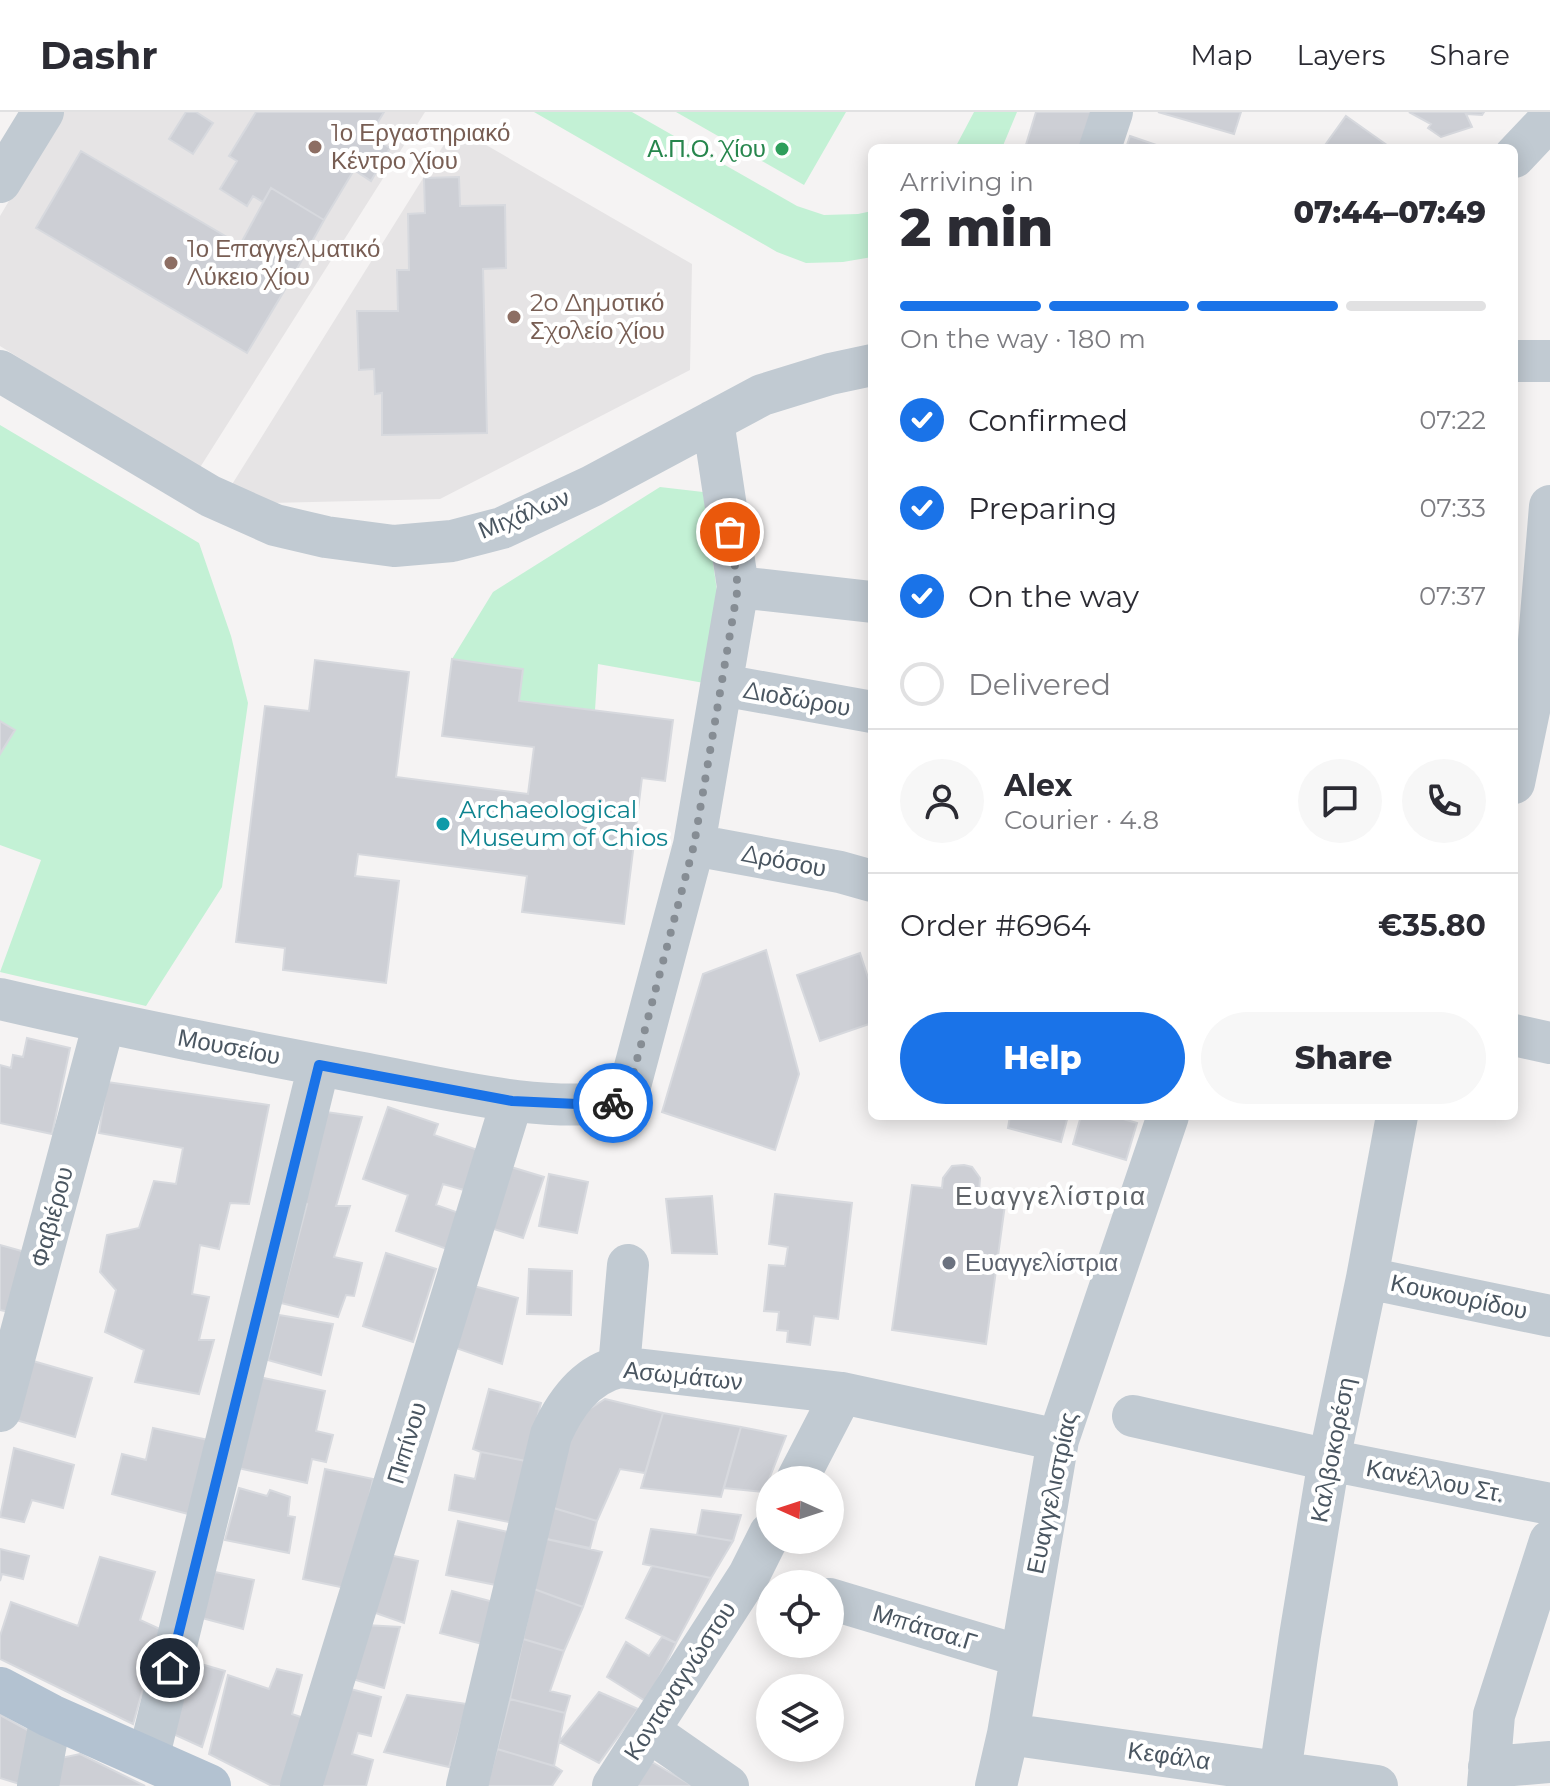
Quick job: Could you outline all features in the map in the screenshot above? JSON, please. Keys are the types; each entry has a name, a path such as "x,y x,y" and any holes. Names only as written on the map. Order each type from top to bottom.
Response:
{"main road":[{"path":"0,1689 51,1716 209,1786"}],"street":[{"path":"0,182 43,112"},
{"path":"1101,144 1112,112"},
{"path":"1518,153 1550,119"},
{"path":"1518,361 1550,361"},
{"name":"Μιχάλων","path":"0,371 210,496 275,525 326,537 394,546 452,541 502,528 592,486 762,395 868,366"},
{"name":"Μουσείου","path":"0,999 104,1023 512,1101 599,1105 626,1101 694,845 738,587 713,421"},
{"path":"1518,761 1533,678 1550,506"},
{"path":"738,587 868,602"},
{"name":"Διοδώρου","path":"722,685 868,711"},
{"name":"Δρόσου","path":"694,845 868,880"},
{"name":"Φαβιέρου","path":"0,1411 104,1023"},
{"path":"1518,1036 1550,1043"},
{"path":"148,1759 319,1065"},
{"name":"Πιπίνου","path":"301,1786 512,1101"},
{"name":"Ευαγγελιστρίας","path":"996,1786 1008,1734 1058,1440 1167,1120"},
{"name":"Καλβοκορέση","path":"1279,1779 1329,1460 1396,1120"},
{"path":"619,1367 628,1265"},
{"name":"Κουκουρίδου","path":"1367,1278 1550,1316"},
{"name":"Ασωμάτων","path":"467,1786 551,1435 574,1395 605,1370 619,1367 842,1393 1058,1440"},
{"path":"804,1466 842,1393"},
{"name":"Κανέλλου Στ.","path":"1133,1416 1329,1460 1550,1504"},
{"path":"1550,1541 1494,1715 1488,1777 1550,1762"},
{"name":"Κονταναγνώστου","path":"613,1786 649,1731 756,1591"},
{"name":"Μπάτσα.Γ","path":"844,1603 1020,1656"},
{"path":"38,1786 51,1716"},
{"path":"649,1731 728,1786"},
{"name":"Κεφάλα","path":"1008,1734 1279,1779 1377,1786"}],"shaded area":[{"path":"62,112 425,112 199,469 0,346 0,216"},
{"name":"2o Δημοτικό Σχολείο Χίου","path":"455,127 692,264 690,370 440,499 270,503 231,486"}],"green space":[{"path":"534,112 632,112 797,206 824,215 868,212 868,258 806,263 777,252"},
{"name":"Α.Π.Ο. Χίου","path":"676,112 846,112 804,185"},
{"path":"974,112 1017,112 1004,144 957,144"},
{"path":"0,425 199,543 231,636 248,703 222,887 146,1006 0,972 41,860 0,845 0,754 14,730 0,721"},
{"path":"660,487 703,492 717,591 704,683 598,664 595,710 519,701 523,669 452,659 493,592"}],"building":[{"path":"186,112 196,112 213,123 193,154 169,139"},
{"path":"256,112 384,112 370,135 390,148 371,181 354,170 324,220 271,188 263,202 253,196 247,206 220,189 237,161 229,156"},
{"path":"1036,112 1093,112 1084,144 1026,144"},
{"path":"1158,112 1241,112 1234,134"},
{"path":"1409,112 1484,112 1482,115 1466,114 1472,127 1441,137 1428,128 1431,124"},
{"path":"1346,116 1385,144 1326,144"},
{"path":"1130,136 1153,144 1127,144"},
{"path":"81,151 293,276 247,353 36,228"},
{"path":"459,177 460,206 505,205 506,268 483,269 487,433 382,435 382,393 375,394 374,369 359,370 357,311 398,311 397,270 409,270 408,214 425,213 424,178"},
{"path":"271,188 324,220 293,276 240,245"},
{"name":"Archaeological Museum of Chios","path":"452,659 523,669 519,701 673,720 665,781 642,778 624,924 522,912 527,876 358,854 355,876 399,881 386,983 283,970 285,948 236,942 265,706 309,711 315,660 409,672 396,777 528,794 534,747 442,736"},
{"path":"0,721 15,730 0,754"},
{"path":"766,950 799,1074 775,1150 662,1112 703,974"},
{"path":"860,953 868,978 868,1024 820,1041 797,975"},
{"path":"27,1038 70,1048 52,1134 0,1123 0,1065 11,1068 13,1055 23,1057"},
{"path":"107,1082 269,1105 249,1204 230,1203 219,1249 200,1245 192,1294 209,1297 199,1340 214,1340 199,1394 135,1382 144,1350 105,1332 116,1290 100,1272 107,1235 139,1228 154,1181 176,1184 183,1148 99,1133"},
{"path":"388,1107 438,1124 434,1135 478,1150 464,1190 443,1184 436,1205 459,1213 447,1249 396,1231 408,1195 363,1179"},
{"path":"319,1111 362,1117 336,1206 350,1206 334,1257 362,1263 354,1296 346,1295 338,1317 281,1303 307,1204 299,1199"},
{"path":"1009,1120 1067,1120 1061,1142 1008,1128"},
{"path":"1080,1120 1127,1120 1137,1123 1126,1160 1073,1144"},
{"path":"501,1164 544,1177 523,1238 481,1225"},
{"name":"Ευαγγελίστρια","path":"952,1166 972,1167 980,1178 979,1193 1006,1197 986,1344 892,1330 912,1185 942,1188 943,1178"},
{"path":"549,1174 588,1182 577,1233 539,1226"},
{"path":"775,1194 852,1203 838,1319 814,1316 810,1345 787,1342 788,1331 777,1330 779,1312 764,1311 769,1265 785,1266 788,1247 769,1244"},
{"path":"712,1196 717,1254 672,1253 666,1199"},
{"path":"0,1245 25,1252 9,1312 0,1310"},
{"path":"386,1253 436,1269 413,1342 363,1326"},
{"path":"529,1269 572,1271 571,1315 527,1314"},
{"path":"470,1285 518,1298 502,1364 450,1346"},
{"path":"279,1315 333,1324 321,1375 268,1360"},
{"path":"33,1361 92,1378 75,1437 16,1420"},
{"path":"259,1377 325,1391 316,1431 333,1435 326,1462 312,1459 307,1483 238,1468"},
{"path":"489,1389 541,1403 526,1461 473,1449"},
{"path":"605,1399 663,1413 645,1473 620,1469 597,1521 547,1506 574,1419"},
{"path":"663,1413 741,1427 721,1497 641,1488"},
{"path":"741,1427 786,1436 774,1466 756,1466 756,1491 724,1488"},
{"path":"153,1428 213,1441 192,1515 112,1494 122,1454 146,1460"},
{"path":"14,1448 74,1465 63,1508 32,1500 24,1522 0,1517"},
{"path":"481,1452 526,1461 514,1523 449,1510 455,1475 475,1479"},
{"path":"325,1469 373,1479 350,1589 303,1579"},
{"path":"239,1488 267,1496 270,1490 290,1497 288,1516 295,1517 289,1553 225,1540"},
{"path":"547,1506 597,1521 590,1548 542,1538"},
{"path":"702,1510 741,1515 733,1541 697,1535"},
{"path":"458,1521 508,1532 496,1585 446,1575"},
{"path":"651,1529 733,1541 711,1578 643,1564"},
{"path":"542,1538 602,1552 583,1607 534,1589"},
{"path":"0,1549 29,1556 23,1579 2,1574 0,1581"},
{"path":"389,1555 418,1561 404,1623 373,1612"},
{"path":"100,1557 155,1572 140,1620 160,1629 133,1724 0,1659 0,1636 11,1602 78,1626"},
{"path":"652,1566 711,1578 676,1643 626,1618"},
{"path":"215,1572 254,1580 243,1629 202,1618"},
{"path":"534,1589 583,1607 564,1651 523,1639"},
{"path":"452,1591 501,1604 490,1646 440,1633"},
{"path":"365,1625 400,1627 384,1688 349,1678"},
{"path":"662,1637 676,1643 647,1702 607,1677 626,1642 649,1656"},
{"path":"523,1639 564,1651 550,1691 570,1696 565,1713 510,1699"},
{"path":"187,1660 225,1671 202,1747 173,1734"},
{"path":"277,1669 302,1675 292,1714 307,1719 282,1786 272,1786 209,1754 228,1675 269,1689"},
{"path":"343,1687 381,1697 371,1736 358,1733 352,1754 373,1760 366,1786 317,1786"},
{"path":"599,1692 638,1709 599,1763 559,1742"},
{"path":"407,1695 467,1704 449,1767 384,1752"},
{"path":"510,1699 565,1713 554,1766 497,1749"},
{"path":"0,1715 33,1733 23,1785 0,1778"},
{"path":"497,1749 562,1771 552,1786 487,1786"},
{"path":"80,1754 145,1786 53,1786 56,1759"},
{"path":"652,1762 693,1786 636,1786"}],"way so far":[{"path":"613,1103 626,1101 694,845 738,587 730,532"}],"place":[{"name":"1ο Εργαστηριακό Κέντρο Χίου","path":"315,147"},
{"name":"Α.Π.Ο. Χίου","path":"782,149"},
{"name":"1ο Επαγγελματικό Λύκειο Χίου","path":"171,263"},
{"name":"2o Δημοτικό Σχολείο Χίου","path":"514,317"},
{"name":"Archaeological Museum of Chios","path":"443,824"},
{"name":"Ευαγγελίστρια","path":"949,1263"}],"district":[{"name":"Ευαγγελίστρια","path":"1051,1196"}],"route":[{"path":"170,1668 319,1065 512,1101 613,1103"}]}
